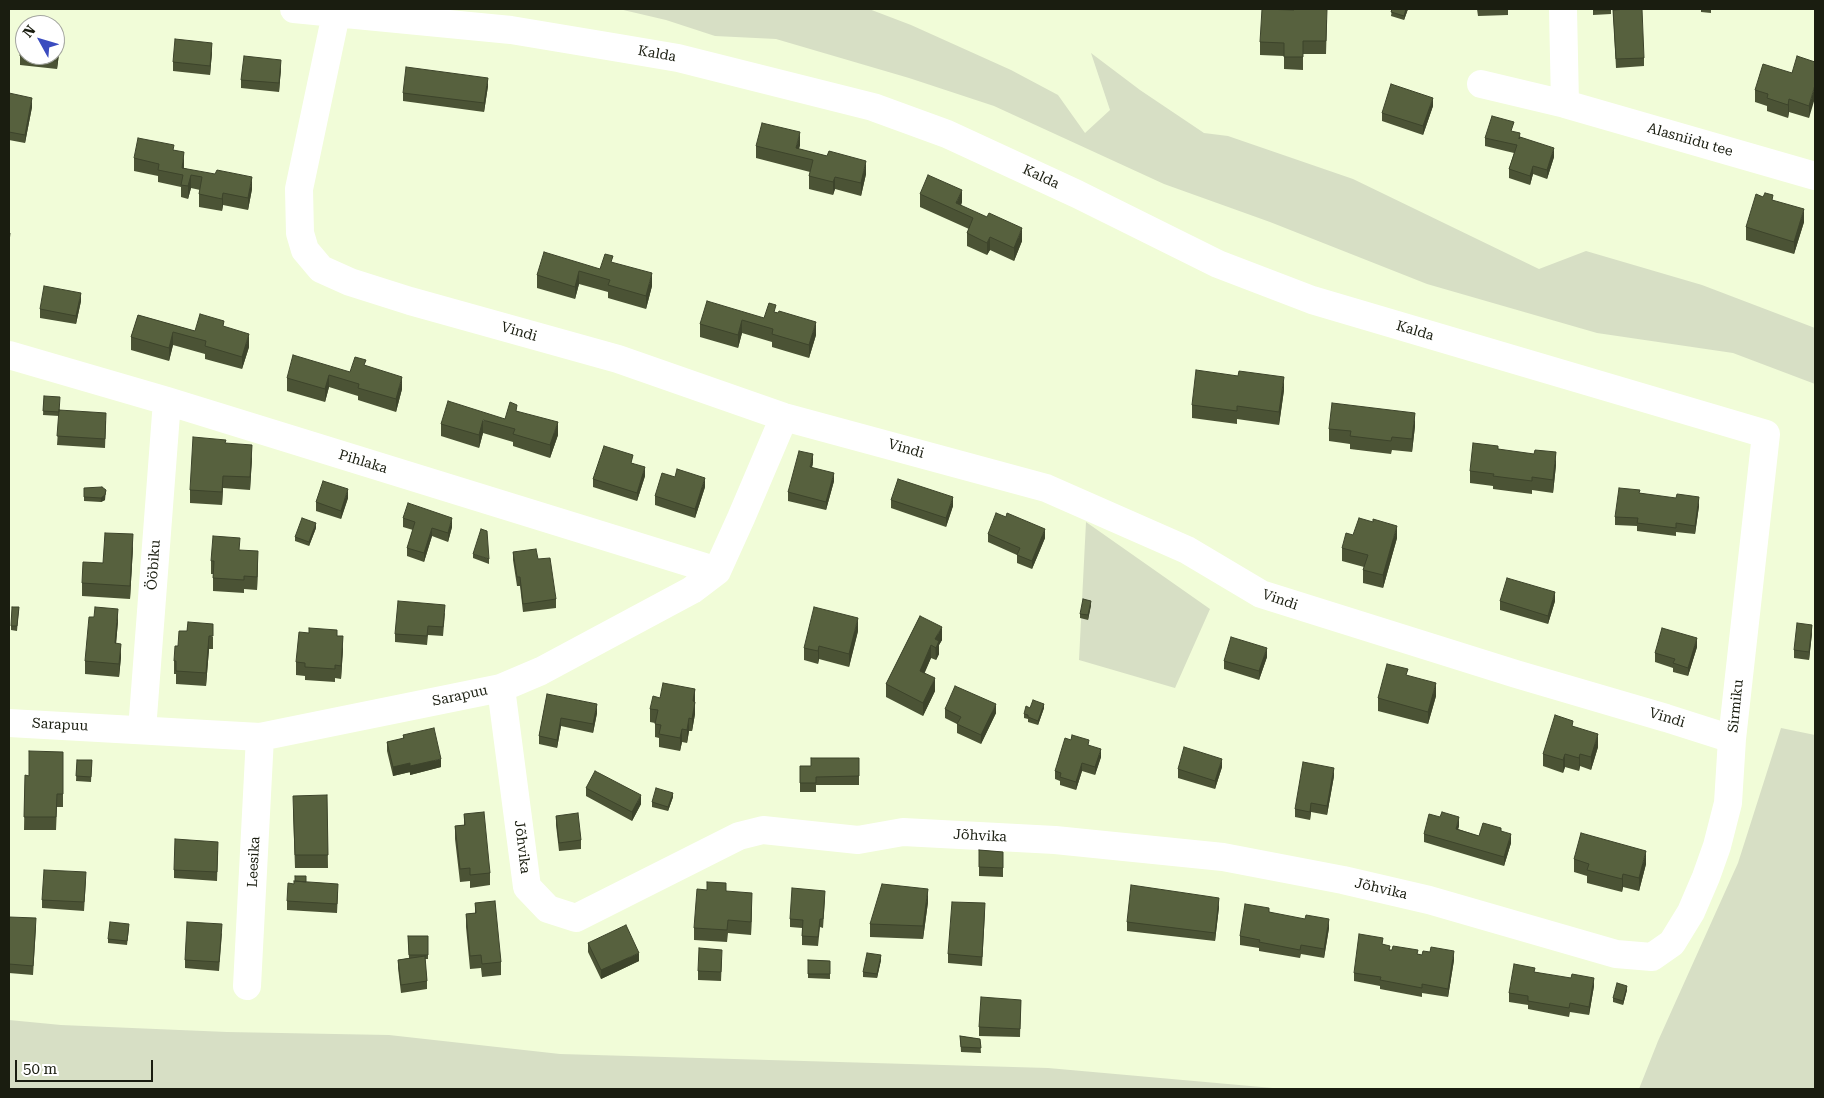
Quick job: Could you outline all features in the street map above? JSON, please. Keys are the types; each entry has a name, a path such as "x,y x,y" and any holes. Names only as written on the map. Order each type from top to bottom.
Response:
{"street":[{"name":"Kalda","path":"294,9 511,30 668,56 873,107 947,134 1077,194 1218,264 1312,300 1766,434"},
{"path":"1563,9 1565,104"},
{"name":"Vindi","path":"336,14 299,189 300,232 305,250 321,269 350,282 410,302 618,359 784,417 1046,488 1187,550 1261,594 1732,739"},
{"name":"Alasniidu tee","path":"1481,84 1565,104 1815,176"},
{"name":"Pihlaka","path":"9,355 166,401 717,571"},
{"name":"Ööbiku","path":"142,730 166,401"},
{"name":"Sarapuu","path":"9,723 260,738 501,688 541,671 692,590 717,571 784,417"},
{"name":"Sirmiku","path":"1652,957 1672,943 1691,912 1717,846 1728,803 1732,739 1766,434"},
{"name":"Jõhvika","path":"501,688 527,887 548,909 576,918 739,836 763,830 858,840 903,832 1056,840 1223,856 1343,880 1429,900 1616,954 1652,957"},
{"name":"Leesika","path":"247,986 260,738"}],"green space":[{"path":"619,9 869,9 911,25 1011,70 1058,95 1085,133 1110,110 1091,53 1140,90 1204,133 1228,136 1353,179 1539,269 1586,251 1702,285 1815,328 1815,384 1733,353 1597,333 1427,284 1270,222 1164,184 994,106 909,78 776,39 715,36 666,20"},
{"path":"1086,522 1210,609 1175,688 1079,660"},
{"path":"1781,728 1815,735 1815,1089 1639,1089 1658,1041 1738,863"},
{"path":"9,1020 61,1025 227,1032 389,1035 560,1054 1048,1068 1284,1089 9,1089"}],"building":[{"path":"1262,9 1327,9 1326,41 1303,41 1303,57 1284,57 1284,43 1260,42"},
{"path":"1392,9 1406,9 1404,16 1391,12"},
{"path":"1611,9 1611,10 1593,10"},
{"path":"1642,9 1644,58 1616,59 1613,10"},
{"path":"175,39 212,43 210,66 173,62"},
{"path":"244,56 281,60 279,83 241,80"},
{"path":"1797,56 1815,62 1815,85 1809,106 1789,99 1788,105 1767,98 1768,94 1755,90 1763,64 1792,73"},
{"path":"406,67 488,78 484,103 403,93"},
{"path":"1391,84 1433,98 1423,126 1382,113"},
{"path":"9,93 32,98 25,135 9,132"},
{"path":"1492,116 1514,122 1511,131 1520,133 1519,139 1520,137 1554,148 1547,170 1533,166 1530,176 1509,169 1517,145 1485,138"},
{"path":"762,123 800,132 796,148 827,156 829,151 866,161 861,183 835,177 833,182 809,176 813,160 756,146"},
{"path":"138,138 174,145 173,150 184,152 182,168 215,174 217,170 252,177 248,198 223,193 222,199 199,194 202,177 191,175 188,186 181,185 183,175 158,170 159,164 134,158"},
{"path":"928,175 962,190 956,203 987,217 989,213 1022,228 1014,248 990,237 987,243 967,233 973,218 920,194"},
{"path":"1765,193 1773,195 1772,200 1804,209 1794,242 1746,227 1756,194 1763,197"},
{"path":"544,252 600,269 605,254 613,256 611,262 652,273 646,296 608,285 610,280 579,271 575,287 537,275"},
{"path":"44,286 81,293 76,316 40,309"},
{"path":"707,301 764,318 769,303 776,305 774,312 778,313 779,311 816,322 809,345 772,334 773,329 742,320 738,335 700,324"},
{"path":"200,314 224,321 223,326 249,334 242,357 205,346 206,341 173,332 169,348 131,337 138,315 195,331"},
{"path":"293,355 350,372 355,357 366,360 364,365 402,377 396,399 358,388 359,384 329,375 325,389 287,378"},
{"path":"1196,370 1238,376 1239,371 1284,377 1279,412 1237,406 1237,411 1192,405"},
{"path":"44,396 60,397 59,412 43,411"},
{"path":"448,401 505,419 510,402 517,405 516,411 558,422 550,445 513,434 515,429 483,420 479,435 441,424"},
{"path":"1332,403 1415,413 1412,439 1392,437 1391,441 1350,436 1351,431 1329,429"},
{"path":"59,410 106,413 105,439 57,436"},
{"path":"193,437 226,440 225,443 252,445 250,477 223,476 222,492 190,490"},
{"path":"1473,443 1534,454 1535,450 1556,452 1553,480 1532,477 1532,481 1470,471"},
{"path":"604,446 633,455 631,463 645,467 637,493 593,479"},
{"path":"799,451 813,454 810,467 834,473 826,502 788,492"},
{"path":"677,469 705,478 695,509 655,496 662,473 675,477"},
{"path":"898,479 953,497 946,518 891,500"},
{"path":"323,481 348,489 341,511 316,502"},
{"path":"102,487 106,490 105,495 101,498 84,497 84,488"},
{"path":"1619,488 1640,490 1639,493 1676,498 1677,494 1699,497 1695,526 1676,523 1676,528 1637,523 1638,518 1615,517"},
{"path":"408,503 452,518 448,533 432,528 424,553 407,548 415,522 403,518"},
{"path":"996,513 1006,517 1007,513 1045,529 1032,561 1017,555 1020,548 988,534"},
{"path":"302,518 316,523 309,542 295,537"},
{"path":"1359,518 1373,522 1373,519 1397,526 1383,575 1363,570 1368,555 1342,548 1346,533 1353,535"},
{"path":"481,529 487,531 489,559 473,554"},
{"path":"105,533 133,534 130,586 82,583 83,562 103,563"},
{"path":"213,536 240,538 239,550 258,551 257,577 244,576 244,580 213,578 214,561 211,561"},
{"path":"536,549 538,559 550,558 556,599 523,604 520,577 517,577 513,552"},
{"path":"1507,578 1555,592 1548,616 1500,601"},
{"path":"1083,599 1091,601 1088,615 1080,614"},
{"path":"398,601 445,605 443,627 428,626 427,636 395,634"},
{"path":"12,607 19,607 17,626 11,626"},
{"path":"95,607 118,609 115,643 121,644 119,664 85,661 89,617 94,617"},
{"path":"814,607 858,618 849,654 819,646 818,651 804,648"},
{"path":"920,616 942,627 935,639 939,641 936,648 931,645 920,671 935,678 923,703 886,684"},
{"path":"188,622 213,624 213,636 209,636 206,673 176,671 176,661 174,661 175,646 178,646 179,631 187,631"},
{"path":"1797,623 1812,625 1809,652 1794,650"},
{"path":"309,628 337,630 337,636 343,636 341,666 335,665 335,669 305,667 305,663 296,662 299,632 309,633"},
{"path":"1662,628 1697,638 1688,668 1673,663 1675,659 1655,653"},
{"path":"1231,637 1267,648 1259,671 1224,661"},
{"path":"1387,664 1408,669 1406,675 1436,683 1428,712 1378,698"},
{"path":"663,683 695,689 692,719 689,718 687,730 682,729 680,738 659,734 661,725 655,724 658,710 650,709 653,696 660,698"},
{"path":"955,686 996,704 981,735 957,724 961,717 945,709"},
{"path":"547,694 597,704 593,724 561,718 557,740 539,736"},
{"path":"1033,700 1044,704 1038,721 1024,714 1026,706 1030,708"},
{"path":"1555,715 1573,721 1572,726 1598,734 1591,757 1580,754 1579,758 1565,754 1563,760 1543,754"},
{"path":"434,728 441,759 410,766 410,763 393,767 387,742 404,738 403,735"},
{"path":"1072,735 1089,740 1088,745 1101,749 1095,767 1082,763 1076,782 1060,777 1061,773 1055,771 1065,738 1071,740"},
{"path":"1184,747 1222,759 1215,781 1178,769"},
{"path":"29,751 63,752 63,794 57,794 56,817 24,817 25,775 29,776"},
{"path":"811,758 859,758 859,776 816,777 816,783 800,783 800,766 811,766"},
{"path":"77,760 92,760 91,777 76,776"},
{"path":"1303,762 1334,768 1327,806 1311,803 1310,812 1295,809"},
{"path":"595,771 641,795 632,812 586,788"},
{"path":"656,788 673,793 668,807 652,802"},
{"path":"327,795 328,855 295,855 293,796"},
{"path":"484,812 490,873 470,875 470,868 460,869 455,826 465,825 464,814"},
{"path":"1442,812 1459,817 1456,829 1479,836 1483,823 1501,828 1501,831 1511,834 1504,857 1424,834 1429,814 1440,817"},
{"path":"578,813 581,840 559,843 556,816"},
{"path":"1581,833 1646,851 1639,878 1623,874 1622,879 1587,870 1589,864 1574,859"},
{"path":"175,839 218,842 217,872 174,870"},
{"path":"979,850 1003,852 1003,868 979,867"},
{"path":"44,870 86,872 84,902 42,900"},
{"path":"295,876 306,876 306,882 295,881"},
{"path":"294,881 338,884 337,904 287,901 288,883 294,884"},
{"path":"707,882 726,883 726,891 752,893 751,922 728,920 727,930 694,928 697,889 707,890"},
{"path":"882,884 928,889 923,926 870,924"},
{"path":"1131,885 1219,898 1215,933 1127,922"},
{"path":"792,888 825,891 823,919 820,919 818,937 802,936 803,920 790,919"},
{"path":"495,901 501,962 482,964 481,955 470,956 466,914 476,913 475,903"},
{"path":"952,902 985,903 982,957 948,954"},
{"path":"1245,904 1269,908 1269,912 1305,919 1306,915 1329,919 1324,949 1301,945 1300,950 1259,942 1260,940 1240,936"},
{"path":"9,917 36,918 33,966 9,964"},
{"path":"110,922 129,924 127,941 108,939"},
{"path":"187,922 222,924 219,962 185,960"},
{"path":"626,925 639,953 601,970 588,943"},
{"path":"1359,934 1383,938 1382,944 1390,946 1389,950 1392,950 1393,946 1418,950 1417,954 1422,955 1423,951 1430,952 1431,947 1454,951 1448,989 1422,984 1422,988 1380,980 1381,977 1354,973"},
{"path":"408,936 428,936 428,955 409,955"},
{"path":"699,948 722,950 721,972 698,971"},
{"path":"867,953 881,955 877,974 863,972"},
{"path":"425,956 427,981 401,985 398,960"},
{"path":"808,960 830,961 830,974 808,974"},
{"path":"1514,964 1535,968 1534,972 1571,978 1572,974 1594,978 1589,1007 1570,1003 1569,1008 1528,1001 1528,996 1509,993"},
{"path":"1617,983 1627,986 1623,1001 1613,998"},
{"path":"981,997 1021,1000 1020,1029 979,1027"},
{"path":"960,1036 980,1039 981,1048 961,1047"}]}
